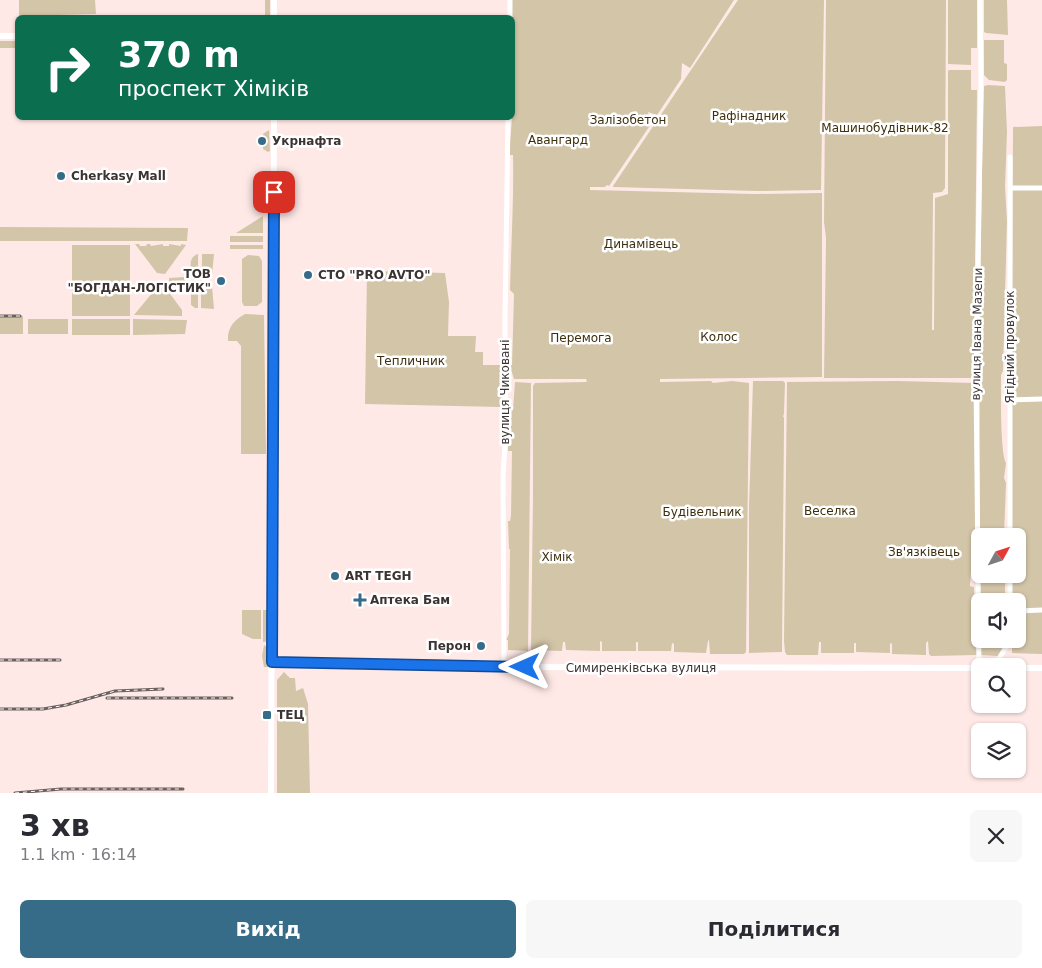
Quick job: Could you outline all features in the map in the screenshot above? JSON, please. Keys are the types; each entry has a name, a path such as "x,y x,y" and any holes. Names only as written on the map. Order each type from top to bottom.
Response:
{"main road":[{"path":"274,0 274,15"},
{"path":"0,36 15,36"},
{"path":"271,793 274,120"},
{"name":"Симиренківська вулиця","path":"272,662 504,667 971,668"},
{"path":"1026,668 1042,668"}],"street":[{"path":"510,0 510,15"},
{"name":"вулиця Івана Мазепи","path":"979,658 976,380 980,0"},
{"name":"вулиця Чиковані","path":"504,667 503,474 506,430 505,320 508,120"},
{"name":"Ягідний провулок","path":"1010,157 1010,528"},
{"path":"1010,188 1042,188"},
{"path":"1010,400 1042,399"},
{"path":"1026,611 1042,610"}],"green space":[{"path":"19,0 95,0 96,14 19,15"},
{"path":"265,0 270,0 270,15 265,15"},
{"path":"512,0 734,0 690,68 682,63 681,79 657,115 648,112 651,124 609,186 590,187 590,190 754,194 822,193 822,377 660,379 660,382 711,381 713,383 732,381 749,383 746,652 744,654 710,654 709,640 706,653 674,652 674,644 672,643 671,651 638,651 638,642 636,642 636,651 602,651 602,642 600,641 600,651 566,650 565,642 563,642 562,651 531,650 533,386 535,383 587,382 586,379 514,379 510,366 512,365 514,294 510,290 513,155 509,155 512,120 515,120 515,15 512,15"},
{"name":"Рафінадник","path":"738,0 824,0 821,190 757,191 613,187 613,186"},
{"name":"Машинобудівник-82","path":"826,0 946,0 945,188 942,192 933,193 932,330 934,330 935,198 948,194 948,71 971,70 971,90 977,90 974,376 972,378 824,378"},
{"path":"948,0 977,0 977,48 971,48 971,65 948,64"},
{"path":"984,0 1007,0 1008,35 984,32"},
{"path":"984,40 1004,40 1004,63 1007,64 1007,80 1005,82 989,80 984,75"},
{"path":"0,41 15,41 15,48 0,48"},
{"name":"Машинобудівник-82","path":"984,86 1005,86 1007,221 1003,371 1001,375 1002,435 1006,463 1004,478 1006,483 1004,528 980,528"},
{"path":"1042,126 1042,654 1012,653 1012,648 1026,648 1026,593 1012,593 1012,583 1026,583 1026,528 1011,528 1013,127"},
{"path":"269,130 270,151 268,152 263,149 263,134"},
{"path":"263,216 263,233 236,233"},
{"path":"0,227 188,228 187,241 0,241"},
{"path":"230,236 263,236 263,242 230,242"},
{"path":"135,244 140,246 146,246 147,244 151,246 163,244 163,246 169,246 169,244 186,245 165,274 157,273"},
{"path":"72,245 130,245 130,316 72,316"},
{"path":"230,245 263,245 263,249 230,249"},
{"path":"198,254 198,275 191,275 191,260"},
{"path":"202,254 214,254 212,275 202,275"},
{"path":"248,255 259,256 262,261 262,302 257,306 244,306 242,302 242,259"},
{"name":"Тепличник","path":"367,271 445,273 449,302 448,336 476,336 475,352 483,352 483,365 501,365 501,407 365,404"},
{"path":"185,277 185,284 169,284 169,278"},
{"path":"201,286 212,286 214,309 201,308"},
{"path":"157,287 165,287 182,310 182,316 134,315"},
{"path":"191,287 198,287 198,308 191,305"},
{"path":"245,314 264,315 266,454 241,454 241,346 237,341 228,341 228,336 232,325"},
{"path":"0,315 23,316 23,334 0,334"},
{"path":"28,319 68,319 68,334 28,334"},
{"path":"72,319 130,319 130,335 72,335"},
{"path":"133,319 187,320 185,334 133,335"},
{"path":"753,381 783,381 785,383 783,417 782,652 749,653 749,507"},
{"path":"898,381 975,383 975,528 971,528 970,586 974,587 974,593 971,593 971,648 977,648 977,655 931,656 929,654 928,641 926,643 926,655 892,654 892,644 890,643 890,653 856,652 856,643 854,643 854,653 821,653 821,642 819,642 818,655 787,655 784,641 787,382"},
{"name":"Хімік","path":"515,382 531,383 528,651 508,650 508,640 506,640 509,634 510,549 508,521 510,521 511,516 512,451 508,451 509,410 513,410"},
{"path":"980,583 1005,583 1005,593 980,593"},
{"path":"242,610 261,610 261,639 253,639 242,634"},
{"path":"263,610 268,610 268,638 265,642 263,642"},
{"path":"264,645 268,648 268,667 264,667 262,656"},
{"path":"981,648 1002,648 998,656 981,655"},
{"path":"284,672 290,678 295,678 296,691 303,688 308,704 310,793 277,793 277,680"}],"railway":[{"path":"0,316 20,316"},
{"path":"0,660 60,660"},
{"path":"0,709 43,709 66,705 115,691 163,689"},
{"path":"107,698 232,698"},
{"path":"15,793 61,789 183,789"}],"place":[{"name":"Укрнафта","path":"262,141"},
{"name":"Cherkasy Mall","path":"61,176"},
{"name":"СТО \"PRO AVTO\"","path":"308,275"},
{"name":"ТОВ \"БОГДАН-ЛОГІСТИК\"","path":"221,281"},
{"name":"ART TEGH","path":"335,576"},
{"name":"Аптека Бам","path":"360,600"},
{"name":"Перон","path":"481,646"},
{"name":"ТЕЦ","path":"267,715"}],"route":[{"path":"274,192 272,662 525,667"}],"park label":[{"name":"Залізобетон","path":"628,120"},
{"name":"Авангард","path":"558,140"},
{"name":"Динамівець","path":"641,244"},
{"name":"Колос","path":"719,337"},
{"name":"Перемога","path":"581,338"},
{"name":"Веселка","path":"830,511"},
{"name":"Будівельник","path":"702,512"},
{"name":"Зв'язківець","path":"924,552"}]}
